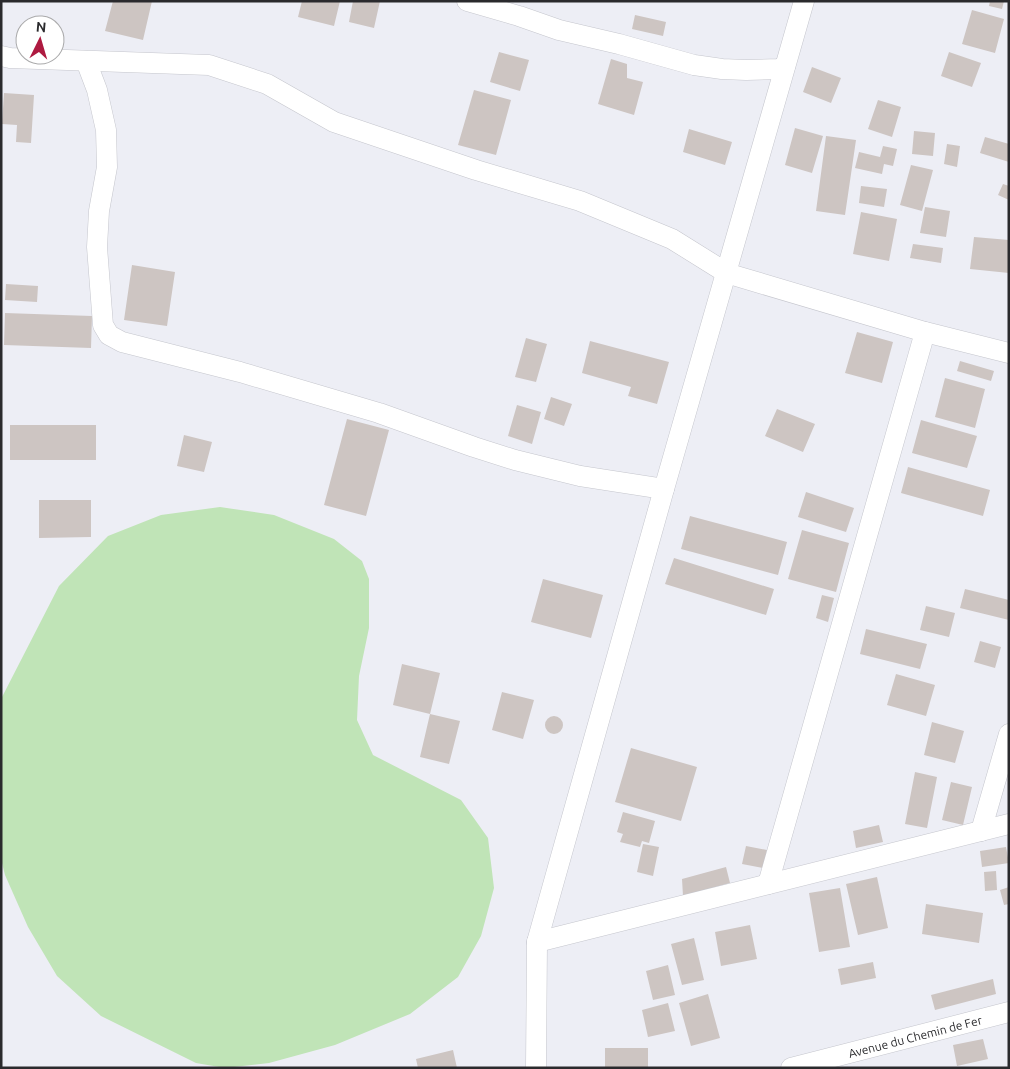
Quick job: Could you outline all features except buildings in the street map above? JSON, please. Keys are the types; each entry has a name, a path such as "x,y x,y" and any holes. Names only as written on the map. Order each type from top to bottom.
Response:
{"street":[{"path":"467,1 560,30 618,44 694,66 746,70 779,69 785,66"},
{"path":"536,1068 537,942 804,1"},
{"path":"1,56 10,58 209,66 267,84 334,122 476,170 580,201 672,239 726,273 925,332 1009,353"},
{"path":"86,60 97,90 106,130 106,167 99,211 97,247 103,325 109,335 122,342 240,372 379,413 515,460 580,476 664,490"},
{"path":"768,884 925,332"},
{"path":"982,831 1009,734"},
{"path":"537,942 1009,824"},
{"name":"Avenue du Chemin de Fer","path":"791,1068 1009,1012"}],"green space":[{"path":"220,507 274,515 334,539 362,561 369,579 369,628 359,676 357,720 373,755 461,800 488,838 494,888 481,936 458,977 410,1014 335,1045 269,1063 225,1068 196,1063 101,1016 57,976 28,927 5,875 1,859 1,699 59,586 108,536 161,515"}]}
